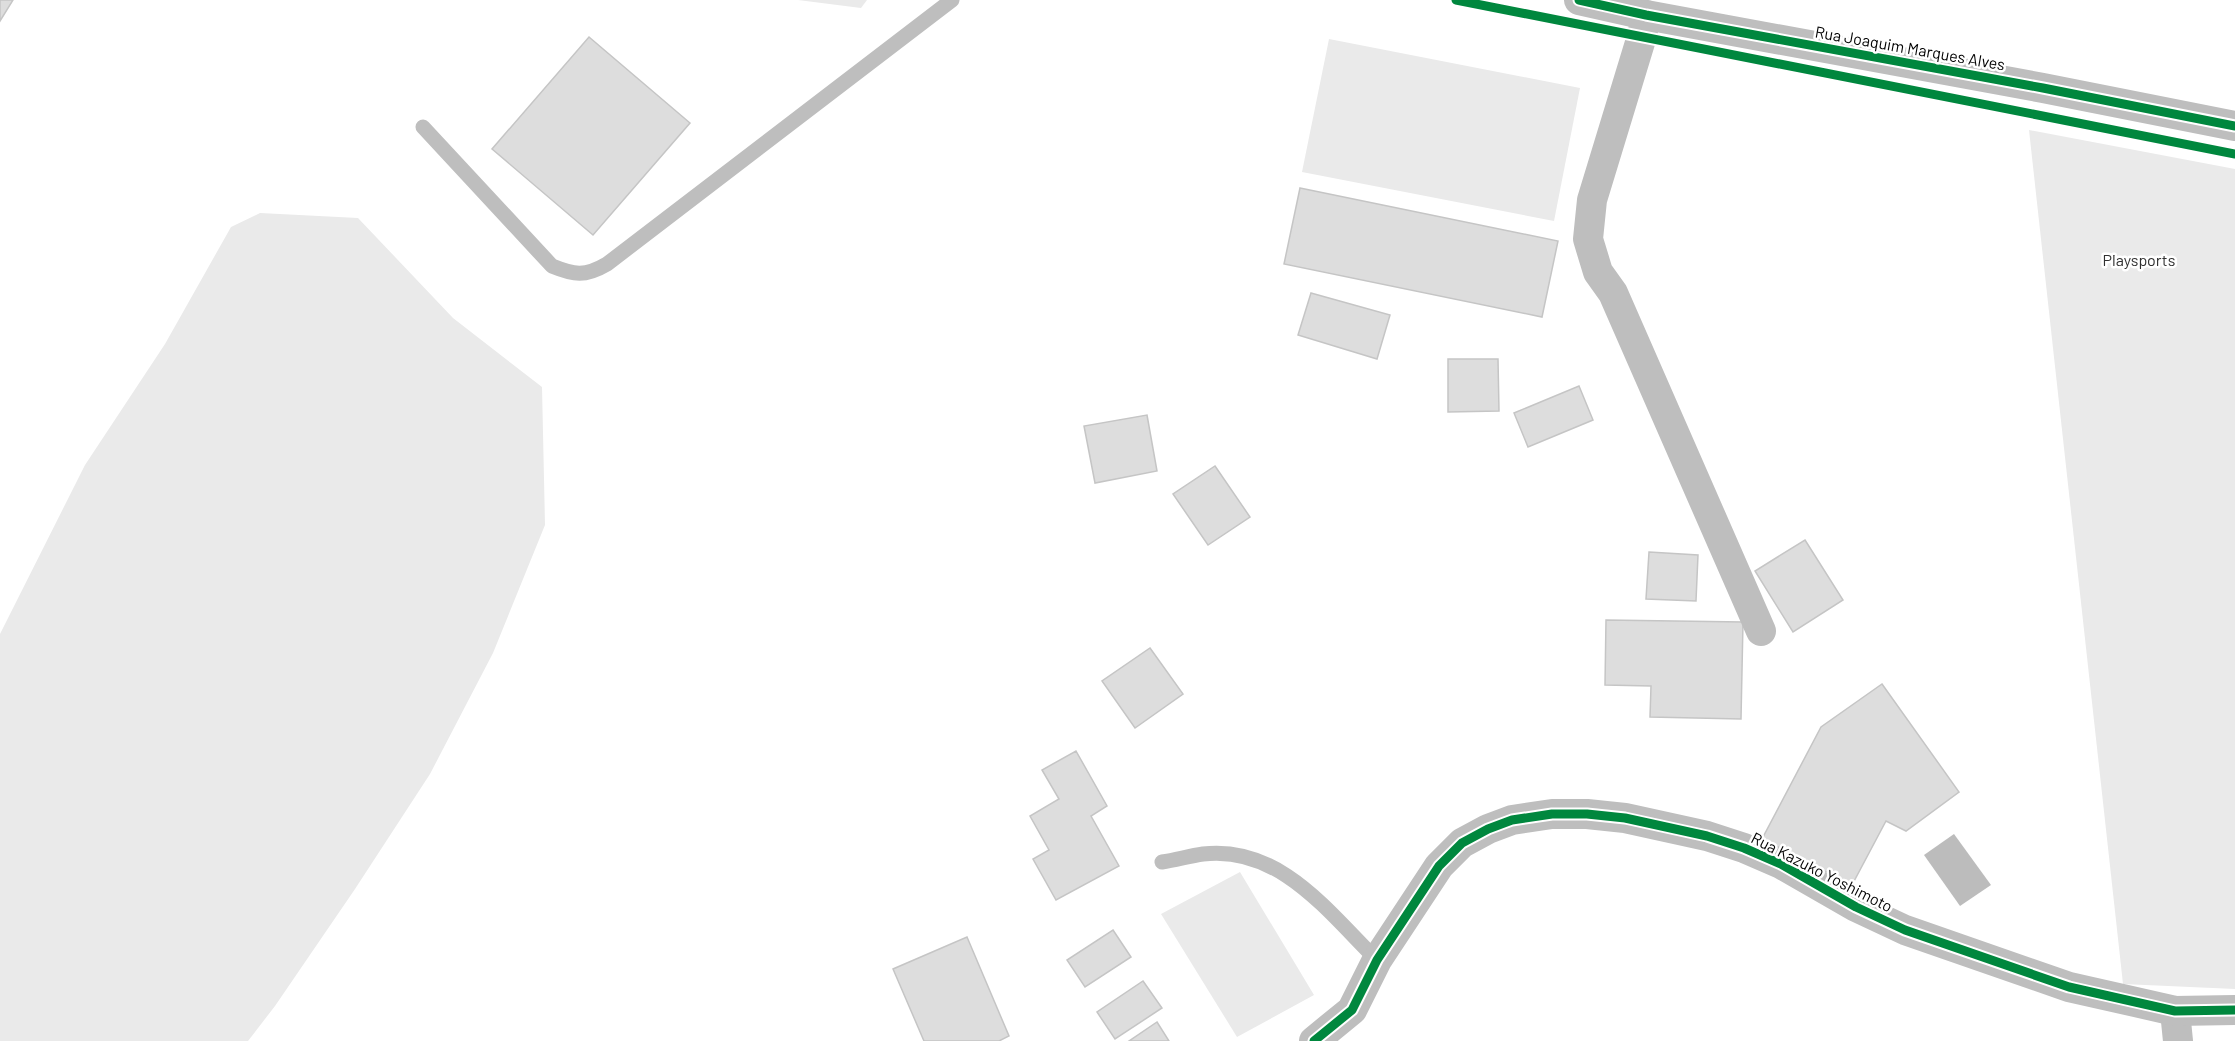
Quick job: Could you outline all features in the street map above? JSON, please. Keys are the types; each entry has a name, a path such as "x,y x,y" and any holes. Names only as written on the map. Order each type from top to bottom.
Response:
{"street":[{"name":"Rua Joaquim Marques Alves","path":"1579,0 1646,15 2235,126"},
{"path":"1646,15 1642,36 1592,200 1588,239 1598,272 1613,293 1761,631"},
{"name":"Rua Kazuko Yoshimoto","path":"1314,1041 1352,1010 1377,960 1439,866 1462,843 1488,829 1512,820 1552,814 1587,814 1625,818 1707,836 1744,848 1781,864 1856,907 1905,930 2069,987 2175,1011 2235,1010"},
{"path":"2175,1011 2178,1041"}],"lane":[{"path":"423,127 552,266 581,274 594,272 952,0"},
{"path":"1162,862 1205,854 1253,858 1272,865 1295,880 1377,960"}],"green space":[{"path":"798,0 867,0 861,8"},
{"path":"1329,39 1580,88 1554,221 1302,172"},
{"name":"Playsports","path":"2029,130 2235,169 2235,989 2123,984"},
{"path":"260,213 358,218 453,318 542,387 545,525 493,653 430,774 355,889 275,1006 248,1041 0,1041 0,634 85,465 165,344 231,227"},
{"path":"1240,872 1314,995 1237,1037 1161,914"}],"shaded area":[{"path":"1954,834 1991,885 1960,906 1924,855"}],"building":[{"path":"0,0 13,0 0,21"},
{"path":"589,37 690,123 593,235 492,149"},
{"path":"1300,188 1558,241 1542,317 1284,264"},
{"path":"1311,293 1390,315 1377,359 1298,335"},
{"path":"1448,359 1498,359 1499,411 1448,412"},
{"path":"1579,386 1593,420 1528,447 1514,413"},
{"path":"1147,415 1157,471 1095,483 1084,426"},
{"path":"1215,466 1250,517 1208,545 1173,494"},
{"path":"1805,540 1843,600 1793,632 1755,571"},
{"path":"1649,552 1698,555 1696,601 1646,599"},
{"path":"1606,620 1743,622 1741,719 1650,717 1651,686 1605,685"},
{"path":"1150,648 1183,694 1135,728 1102,681"},
{"path":"1882,684 1959,792 1906,831 1886,821 1852,885 1762,839 1821,727"},
{"path":"1076,751 1107,806 1091,816 1119,866 1056,900 1033,859 1049,850 1030,816 1059,799 1042,770"},
{"path":"1113,930 1131,957 1085,987 1067,960"},
{"path":"967,937 1009,1036 999,1041 924,1041 893,969"},
{"path":"1143,981 1162,1008 1115,1039 1097,1012"},
{"path":"1157,1022 1169,1041 1129,1041"}],"cycle path":[{"path":"1456,0 2235,154"},
{"path":"1579,0 1646,15 2235,126"},
{"path":"1314,1041 1352,1010 1377,960 1439,866 1462,843 1488,829 1512,820 1552,814 1587,814 1625,818 1707,836 1744,848 1781,864 1856,907 1905,930 2069,987 2175,1011 2235,1010"}]}
